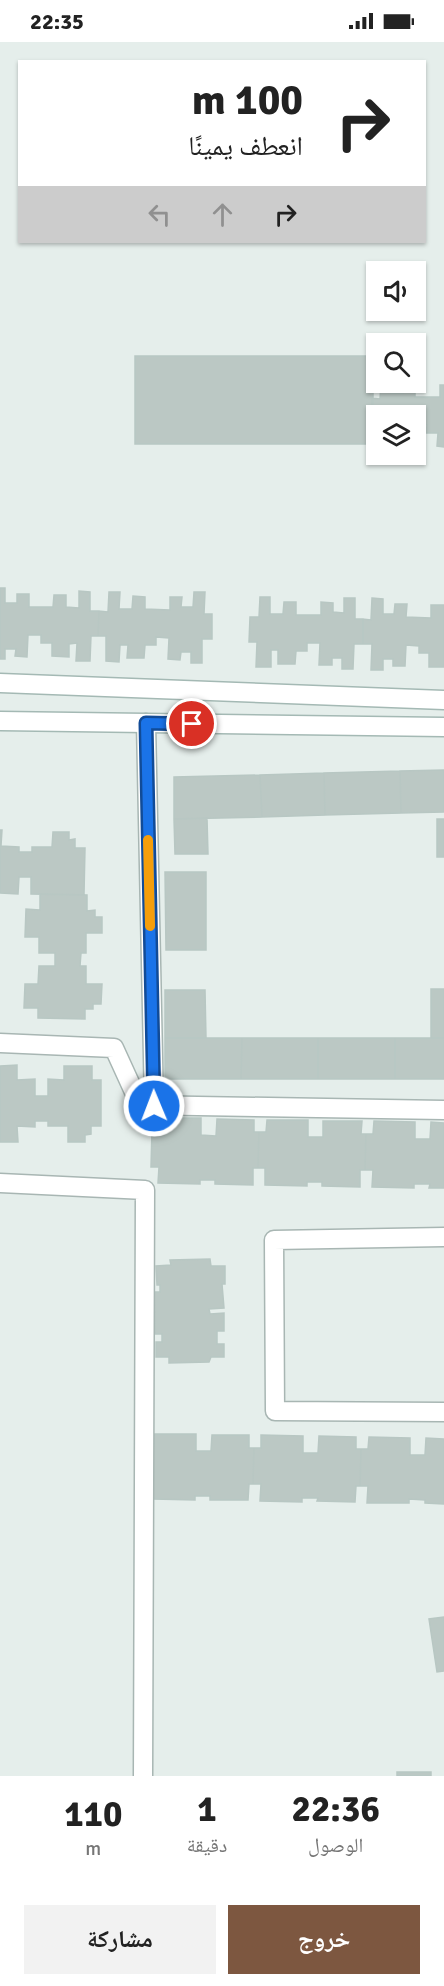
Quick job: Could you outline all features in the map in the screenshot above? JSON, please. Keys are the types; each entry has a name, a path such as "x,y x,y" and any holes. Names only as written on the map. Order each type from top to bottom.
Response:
{"street":[{"path":"0,683 444,700"},
{"path":"0,721 444,727"},
{"path":"146,723 154,1106"},
{"path":"0,1043 114,1048 140,1106 444,1110"},
{"path":"0,1183 145,1190 143,1776"},
{"path":"444,1237 274,1240 275,1411 444,1412"}],"building":[{"path":"135,356 366,356 366,393 373,393 373,405 366,405 366,444 135,444"},
{"path":"440,385 444,385 444,447 437,446 438,433 426,433 426,405 372,405 372,398 380,399 380,393 415,393 415,397 440,397"},
{"path":"0,588 5,588 5,603 17,603 17,594 29,594 29,607 53,607 54,595 66,595 66,607 79,608 79,591 90,592 90,611 99,611 98,636 91,636 90,661 76,661 77,643 69,644 69,657 52,656 52,643 41,643 41,635 28,635 27,657 15,656 16,649 5,649 5,659 0,659"},
{"path":"109,592 120,592 119,609 132,609 133,596 145,597 145,609 170,610 170,597 182,597 181,607 193,607 194,592 205,592 204,614 212,614 212,639 202,639 202,663 191,663 191,652 181,652 180,660 168,659 169,638 156,637 156,645 145,645 144,658 127,658 128,645 120,645 119,662 106,661 106,636 98,636 99,611 108,612"},
{"path":"260,597 270,597 270,614 283,614 284,602 296,602 296,615 321,615 321,602 333,603 333,612 344,613 344,598 355,598 355,619 363,619 363,644 354,644 353,669 342,669 342,658 332,658 332,665 319,665 320,643 307,643 307,651 296,651 295,664 278,664 278,650 271,650 271,667 256,667 257,642 249,642 250,617 259,617"},
{"path":"372,598 383,599 383,614 394,614 395,604 407,604 406,617 431,618 431,605 444,605 444,667 429,667 429,653 419,653 419,646 406,645 405,666 393,666 393,659 383,659 383,670 371,670 372,644 363,644 363,619 371,620"},
{"path":"444,770 444,812 401,813 400,771"},
{"path":"400,771 401,813 325,815 324,773"},
{"path":"324,773 325,815 262,817 260,775"},
{"path":"260,775 262,817 174,819 174,777"},
{"path":"207,818 208,854 175,854 174,819"},
{"path":"437,819 444,819 444,857 437,857"},
{"path":"0,830 2,830 1,846 19,847 19,852 32,852 32,847 52,847 53,832 69,832 69,840 75,839 75,848 85,848 84,895 31,894 31,877 19,877 18,894 0,893"},
{"path":"165,872 206,872 206,950 166,950"},
{"path":"40,894 87,895 87,911 95,910 95,917 102,917 102,933 86,933 86,953 81,953 80,966 86,966 86,984 102,984 101,1004 93,1004 93,1009 85,1009 85,1019 38,1018 38,1008 24,1008 25,984 38,984 39,966 55,966 55,953 39,953 39,937 25,937 26,909 40,910"},
{"path":"431,989 444,989 444,1038 431,1038"},
{"path":"165,990 205,990 206,1038 165,1038"},
{"path":"165,1038 242,1038 241,1079 165,1079"},
{"path":"242,1038 318,1038 318,1079 241,1079"},
{"path":"318,1038 395,1038 395,1079 318,1079"},
{"path":"395,1038 444,1038 444,1079 395,1079"},
{"path":"17,1065 17,1080 35,1079 35,1096 48,1096 48,1079 64,1080 64,1066 92,1066 92,1080 101,1080 101,1126 91,1126 91,1134 85,1135 85,1142 68,1142 68,1126 48,1126 48,1121 35,1121 35,1127 17,1126 18,1142 0,1142 0,1066"},
{"path":"159,1118 201,1118 201,1135 216,1136 217,1119 254,1120 254,1132 259,1132 258,1168 253,1168 253,1185 215,1184 215,1180 200,1180 200,1184 158,1183 159,1167 151,1167 152,1130 159,1130"},
{"path":"267,1120 308,1120 308,1137 323,1137 323,1121 362,1121 361,1134 366,1134 365,1170 360,1170 360,1187 322,1186 322,1182 307,1182 307,1186 265,1185 265,1168 258,1168 259,1132 266,1132"},
{"path":"374,1121 415,1122 415,1139 430,1139 431,1122 444,1123 444,1188 429,1188 430,1184 414,1184 414,1188 372,1187 373,1170 365,1170 366,1134 373,1134"},
{"path":"210,1259 211,1266 225,1266 225,1284 222,1284 224,1308 209,1309 210,1314 224,1313 224,1331 217,1331 217,1344 224,1344 224,1357 211,1357 209,1362 169,1363 169,1357 156,1357 156,1342 162,1342 162,1334 155,1334 154,1292 160,1292 160,1285 157,1285 156,1266 171,1265 170,1260"},
{"path":"154,1434 196,1434 196,1451 211,1451 212,1435 249,1435 249,1448 254,1448 253,1484 249,1484 248,1500 210,1500 210,1496 195,1496 195,1500 153,1499 153,1482 146,1482 147,1446 154,1446"},
{"path":"261,1435 303,1436 303,1453 318,1453 319,1436 356,1437 356,1449 361,1449 360,1486 356,1486 355,1502 317,1501 318,1498 302,1498 302,1502 260,1501 261,1484 253,1484 254,1448 261,1448"},
{"path":"369,1437 410,1438 410,1455 425,1455 426,1438 444,1439 444,1504 409,1499 409,1503 367,1503 368,1486 360,1486 361,1449 368,1449"},
{"path":"444,1617 444,1671 437,1672 429,1619"},
{"path":"397,1772 431,1772 431,1776 397,1776"}],"slow traffic":[{"path":"148,840 150,926"}],"route":[{"path":"154,1106 146,723 192,724"}]}
